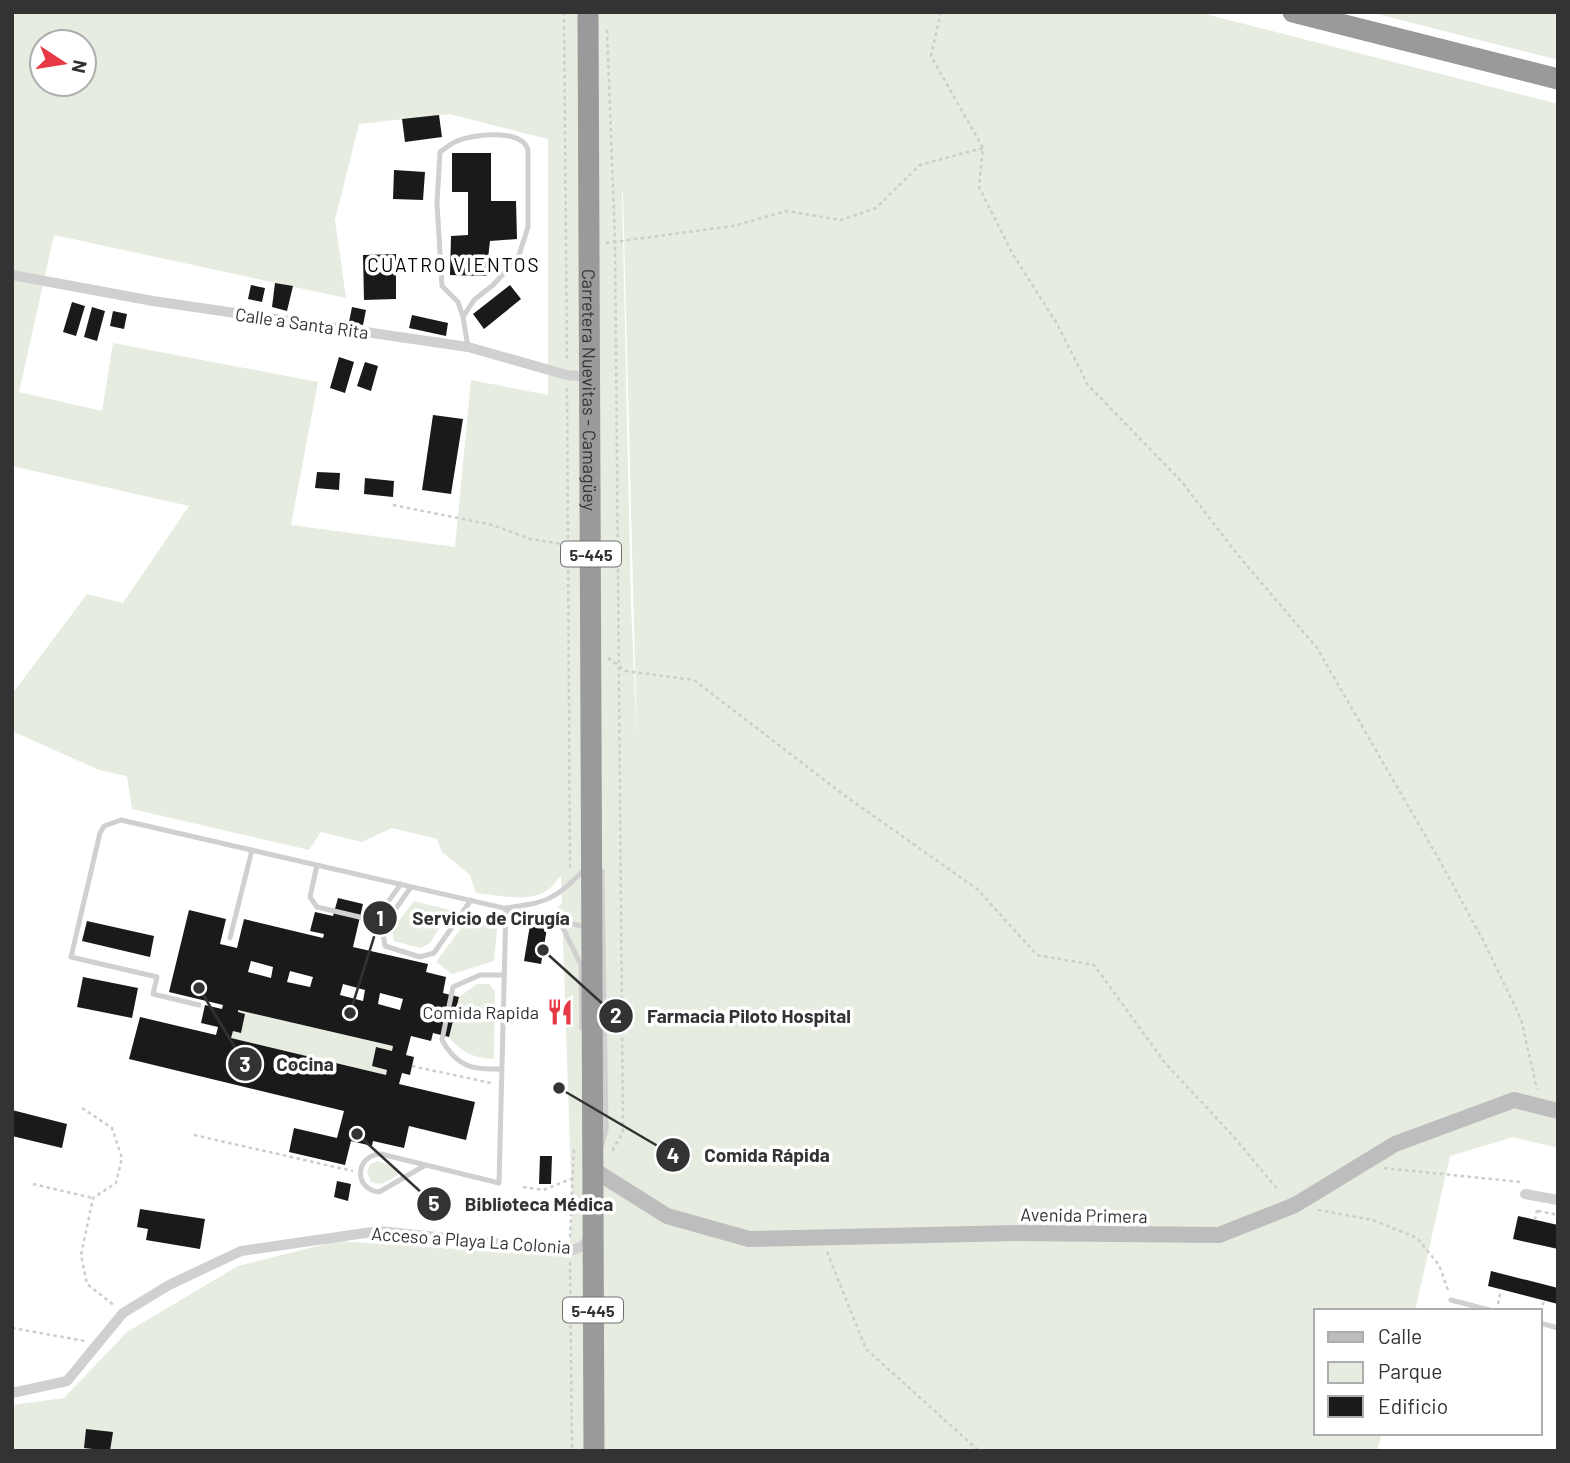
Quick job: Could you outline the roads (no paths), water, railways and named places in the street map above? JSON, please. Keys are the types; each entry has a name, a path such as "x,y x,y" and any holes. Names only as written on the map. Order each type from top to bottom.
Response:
{"highway":[{"name":"Carretera Nuevitas - Camagüey","path":"588,12 592,811 597,860 593,988 600,1174 593,1231 594,1451"},
{"path":"1293,12 1558,79"}],"main road":[{"name":"Avenida Primera","path":"600,1174 667,1216 749,1239 1016,1233 1219,1235 1295,1205 1395,1144 1514,1100 1558,1111"}],"street":[{"name":"Calle a Santa Rita","path":"12,275 153,301 468,347 567,375 590,377"},
{"path":"1525,1194 1558,1200"},
{"name":"Acceso a Playa La Colonia","path":"12,1393 66,1381 123,1313 169,1285 241,1251 379,1231 570,1251 583,1246 593,1231"}],"lane":[{"path":"463,317 474,300 493,285 518,258 528,227 528,150 527,145 520,139 498,134 457,141 440,152 437,203 442,286 458,302 468,347"},
{"name":"Carretera Nuevitas - Camagüey","path":"592,811 598,834"},
{"path":"200,1005 153,994 157,977 71,957 100,833 104,826 121,820 593,928"},
{"path":"230,938 252,850"},
{"path":"506,908 544,903 563,891 597,860"},
{"name":"Carretera Nuevitas - Camagüey","path":"597,860 606,1130 600,1174"},
{"path":"317,865 310,897 317,906 368,919 377,917 401,884"},
{"path":"411,887 382,928 385,946 420,957 435,953 471,900"},
{"path":"424,1166 379,1192 363,1184 360,1172 364,1161 374,1154 499,1183 506,908"},
{"path":"559,920 593,988"},
{"path":"581,964 582,1032"},
{"path":"502,1069 461,1064 450,1056 442,1040 453,987 480,975 504,975"},
{"path":"586,1138 600,1174"},
{"path":"1451,1300 1487,1309"}],"place":[{"name":"Farmacia Piloto Hospital","path":"543,950"},
{"name":"Cocina","path":"199,988"},
{"name":"Comida Rapida","path":"560,1012"},
{"name":"Servicio de Cirugía","path":"350,1013"},
{"name":"Comida Rápida","path":"559,1088"},
{"name":"Biblioteca Médica","path":"357,1134"}],"district":[{"name":"CUATRO VIENTOS","path":"454,264"}]}
